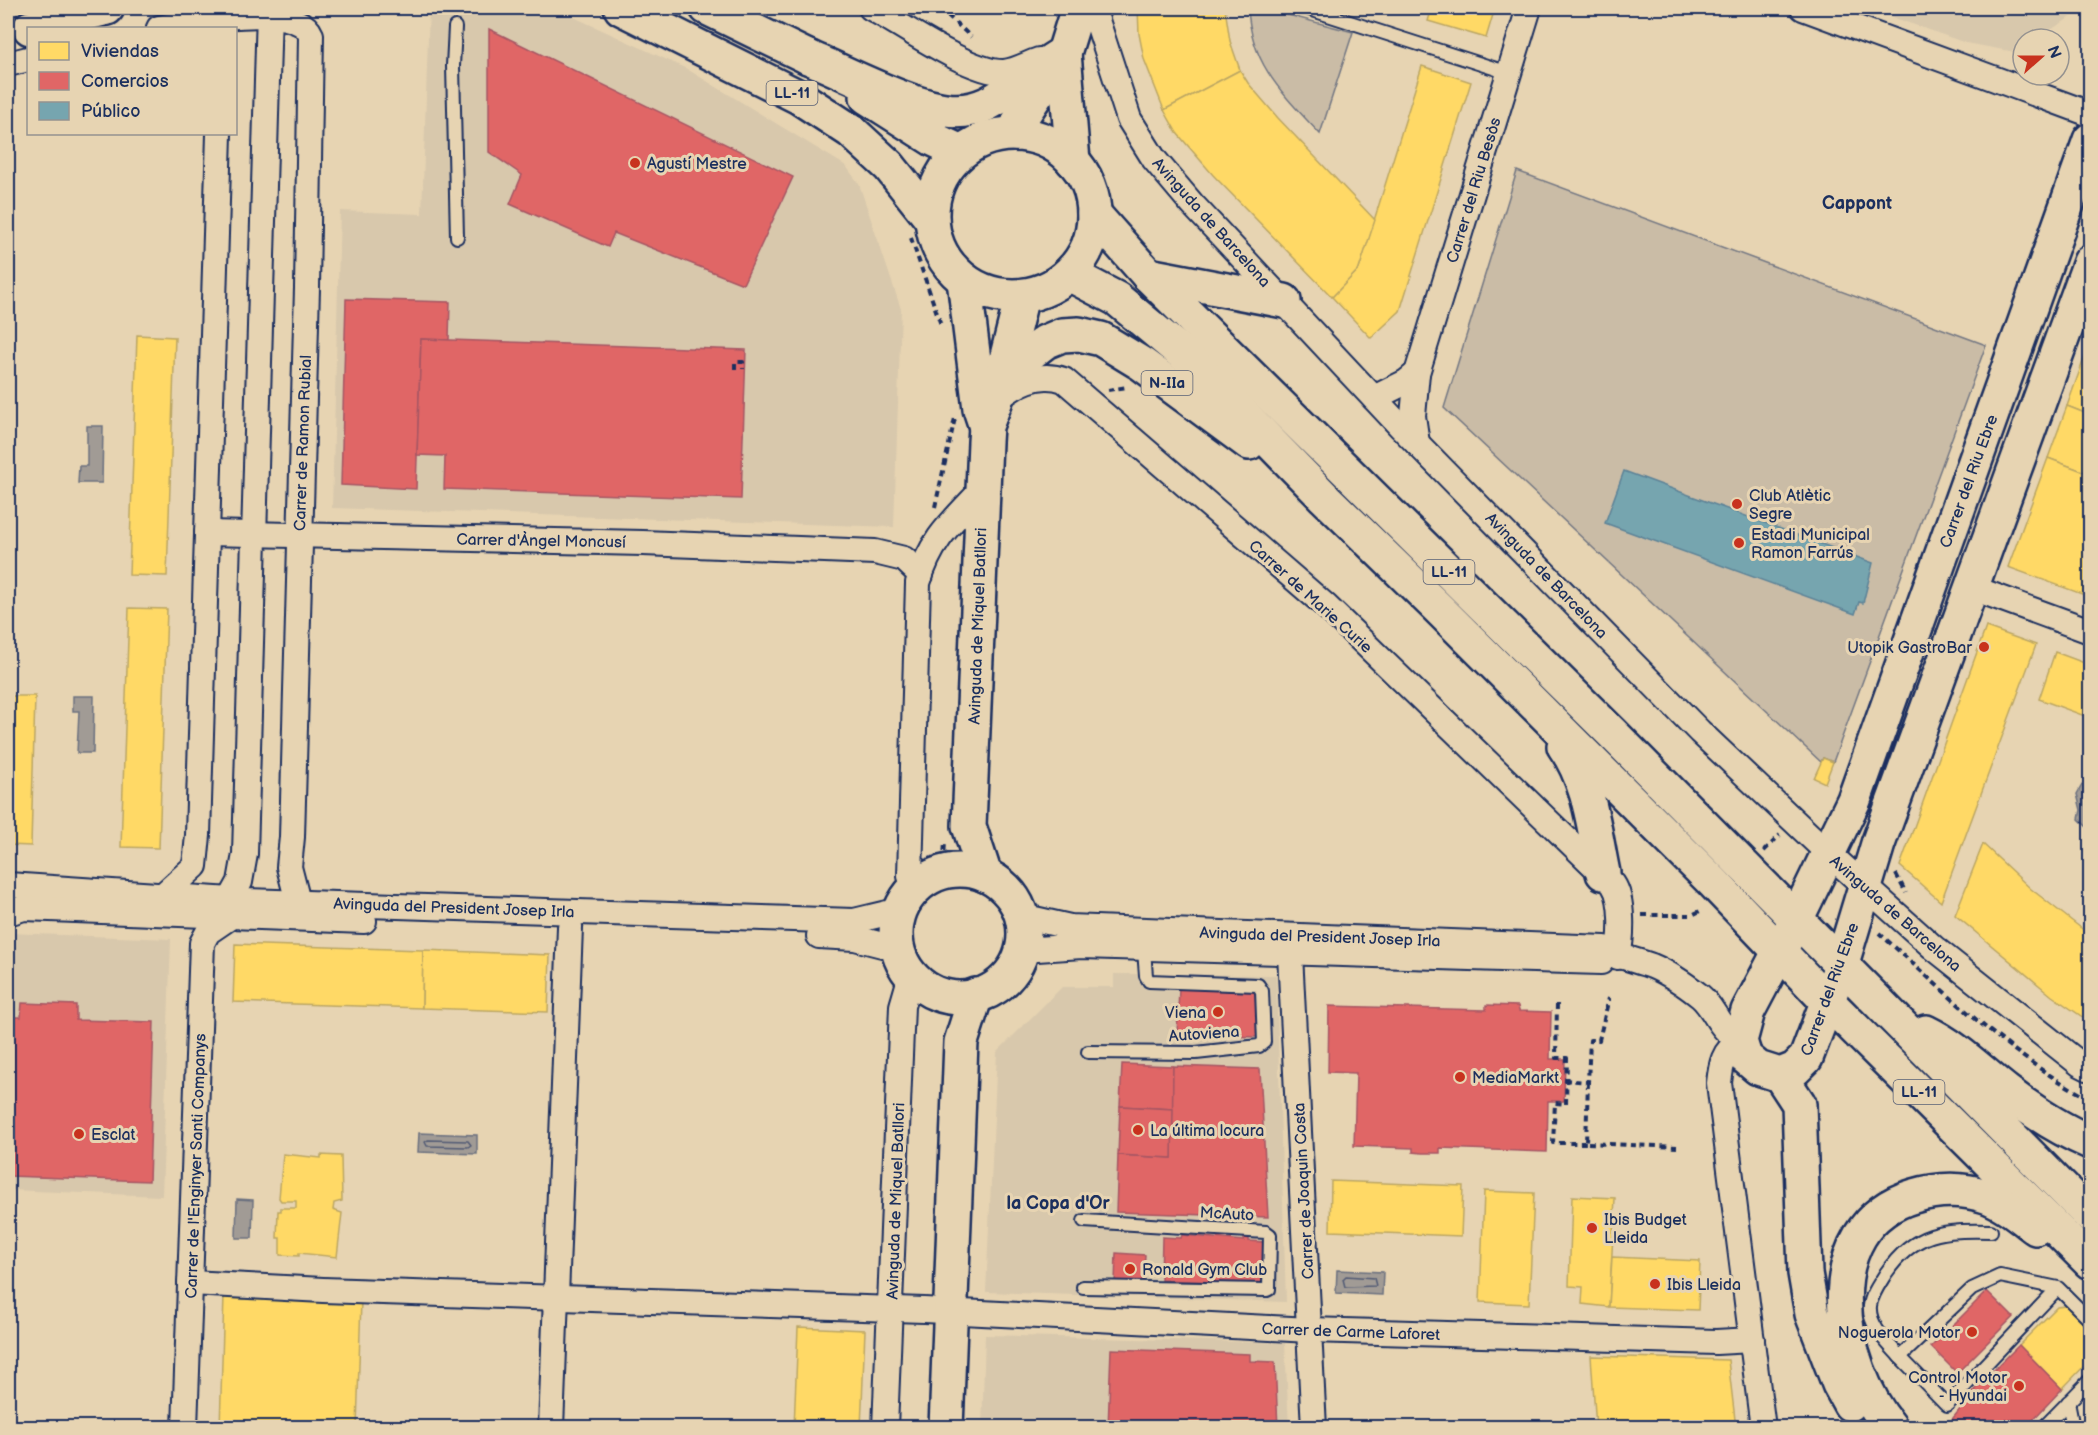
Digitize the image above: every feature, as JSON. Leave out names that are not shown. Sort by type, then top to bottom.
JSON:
[{"type":"main road","points":[[36,27],[107,8]]},
{"type":"main road","name":"LL-11","points":[[621,8],[799,97],[851,131],[889,166],[932,220]]},
{"type":"main road","points":[[707,8],[808,57],[920,103],[945,110],[964,111],[984,105],[1005,94],[1041,65],[1064,53]]},
{"type":"main road","name":"LL-11","points":[[742,8],[808,57],[902,120],[961,152]]},
{"type":"main road","points":[[1015,134],[1019,121],[1064,53],[1078,8]]},
{"type":"main road","points":[[8,33],[27,29]]},
{"type":"main road","points":[[1064,53],[1073,161]]},
{"type":"main road","name":"LL-11","points":[[1015,134],[1047,141],[1073,161],[1088,186],[1094,214],[1088,246],[1069,274],[1047,289],[1022,296],[1001,296],[982,290],[964,280],[941,254],[932,220],[933,201],[938,183],[948,166],[961,152],[986,138],[1015,134]]},
{"type":"main road","name":"Carrer del Riu Ebre","points":[[2091,140],[1854,800],[1780,952],[1752,1046],[1795,1069],[1806,1058],[1828,1002],[1867,886],[1878,844],[1970,587],[2091,262]]},
{"type":"main road","name":"LL-11","points":[[1094,214],[1148,275],[1612,733],[2091,1216]]},
{"type":"main road","name":"LL-11","points":[[1069,274],[1118,299],[1185,355],[1324,497],[1525,694],[1828,1002],[2091,1262]]},
{"type":"main road","points":[[1148,275],[1284,301]]},
{"type":"main road","name":"Avinguda de Miquel Batllori","points":[[964,280],[980,409],[994,401]]},
{"type":"main road","name":"Avinguda de Miquel Batllori","points":[[985,875],[969,826],[983,489],[994,401],[1022,296]]},
{"type":"main road","name":"N-IIa","points":[[994,401],[1044,342],[1062,335],[1079,334],[1101,339],[1142,364],[1324,497]]},
{"type":"main road","points":[[1525,694],[1574,759],[1583,781],[1603,873]]},
{"type":"main road","points":[[1843,821],[1847,839],[1855,848],[1865,849],[1878,844]]},
{"type":"main road","name":"Avinguda de Miquel Batllori","points":[[943,872],[969,826]]},
{"type":"main road","points":[[957,870],[985,875],[1008,891],[1021,916],[1024,933],[1022,950],[1014,968],[1001,983],[962,996],[924,987],[904,962],[897,923],[907,899],[928,878],[943,872],[957,870]]},
{"type":"main road","points":[[946,1428],[962,996]]},
{"type":"main road","points":[[1897,1020],[1941,1040],[2047,1119],[2091,1142]]},
{"type":"main road","points":[[1752,1046],[1799,1104],[1805,1273],[1812,1314],[1839,1384],[1866,1428]]},
{"type":"main road","points":[[1891,1428],[1867,1393],[1855,1366],[1843,1317],[1846,1277],[1859,1240],[1872,1222],[1890,1207],[1907,1198],[1927,1192],[1968,1191],[2006,1206],[2091,1269]]},
{"type":"street","points":[[871,8],[963,60],[988,71],[1006,72],[1064,53]]},
{"type":"street","name":"Avinguda de Barcelona","points":[[1093,8],[1116,85],[1140,139],[1192,204],[1374,398],[1700,732],[1827,853],[1867,886],[1934,948],[2080,1065],[2091,1069]]},
{"type":"street","name":"Carrer del Riu Besòs","points":[[1418,443],[1413,416],[1417,373],[1529,8]]},
{"type":"street","points":[[1803,8],[2091,114]]},
{"type":"street","points":[[230,909],[240,882],[245,854],[269,10]]},
{"type":"street","name":"Carrer de Ramon Rubial","points":[[168,27],[222,21],[269,10],[300,19],[308,26],[311,35],[292,837],[288,867],[298,902]]},
{"type":"street","points":[[8,64],[27,59]]},
{"type":"street","points":[[162,896],[195,866],[219,135]]},
{"type":"street","points":[[1374,398],[1406,382],[1417,373]]},
{"type":"street","name":"Carrer de Marie Curie","points":[[994,401],[1021,382],[1047,377],[1064,380],[1326,606],[1572,846],[1603,873],[1619,895],[1629,919],[1622,941],[1609,952]]},
{"type":"street","points":[[907,899],[910,876],[921,575],[936,539],[983,489]]},
{"type":"street","name":"Carrer d'Àngel Moncusí","points":[[207,533],[654,543],[875,552],[904,559],[921,575]]},
{"type":"street","name":"Carrer d'Àngel Moncusí","points":[[875,552],[890,548],[912,548],[936,539]]},
{"type":"street","points":[[1970,587],[2091,630]]},
{"type":"street","name":"Avinguda del President Josep Irla","points":[[8,885],[162,896],[230,909],[298,902],[854,921],[907,899]]},
{"type":"street","name":"Avinguda del President Josep Irla","points":[[8,912],[24,908],[230,909],[570,927],[843,937],[904,962]]},
{"type":"street","name":"Carrer de l'Enginyer Santi Companys","points":[[185,1428],[202,943],[208,932],[230,909]]},
{"type":"street","name":"Avinguda del President Josep Irla","points":[[1021,916],[1070,927],[1609,952],[1654,967],[1693,991],[1711,1008],[1728,1011],[1752,1046]]},
{"type":"street","points":[[551,1428],[570,927]]},
{"type":"street","name":"Avinguda del President Josep Irla","points":[[1022,950],[1082,946],[1144,950],[1604,962],[1609,952]]},
{"type":"street","name":"Carrer de Joaquin Costa","points":[[1290,954],[1314,1428]]},
{"type":"street","name":"Avinguda de Miquel Batllori","points":[[885,1428],[904,962]]},
{"type":"street","points":[[1752,1046],[1731,1073],[1719,1083],[1763,1428]]},
{"type":"street","name":"Carrer de Carme Laforet","points":[[190,1282],[556,1298],[951,1311],[1310,1330],[1716,1342],[1752,1340]]},
{"type":"lane","points":[[1306,8],[1509,74]]},
{"type":"lane","points":[[455,27],[453,66],[457,237]]},
{"type":"lane","name":"Autoviena","points":[[1088,1052],[1196,1053],[1259,1046],[1264,1042],[1262,991],[1258,985],[1149,981],[1146,976],[1144,950]]},
{"type":"lane","name":"McAuto","points":[[1083,1287],[1263,1291],[1269,1289],[1270,1256],[1270,1234],[1266,1232],[1084,1221]]},
{"type":"lane","points":[[1991,1231],[1944,1232],[1915,1242],[1899,1255],[1874,1293],[1870,1307],[1875,1327],[1900,1357],[1947,1405],[2057,1289]]},
{"type":"lane","points":[[1900,1357],[1972,1289],[1990,1279],[2012,1277],[2057,1289],[2091,1320]]},
{"type":"lane","points":[[2043,1428],[2091,1380]]},
{"type":"lane","points":[[2068,1402],[2073,1428]]},
{"type":"path","points":[[735,369],[735,362],[743,362],[746,369]]},
{"type":"path","points":[[1629,919],[1695,913]]},
{"type":"path","points":[[1586,1143],[1590,1040],[1599,1040],[1609,998]]},
{"type":"path","points":[[1557,1004],[1556,1058],[1567,1058],[1566,1104],[1555,1103],[1553,1143],[1677,1147]]},
{"type":"path","points":[[1565,1080],[1588,1082]]},
{"type":"shaded area","points":[[429,8],[554,8],[687,69],[846,166],[859,184],[901,309],[894,527],[332,508],[340,211],[422,214]]},
{"type":"shaded area","points":[[1248,8],[1261,8],[1353,32],[1320,134],[1282,92],[1262,62],[1250,28]]},
{"type":"shaded area","points":[[1866,8],[2079,8],[2076,14],[2055,27],[2011,27],[2011,51],[1966,43]]},
{"type":"shaded area","name":"Club Atlètic Segre","points":[[1517,171],[1986,345],[1833,762],[1823,758],[1821,762],[1444,408]]},
{"type":"shaded area","points":[[8,933],[171,939],[162,1196],[8,1190]]},
{"type":"shaded area","points":[[1114,974],[1276,975],[1286,1302],[986,1292],[997,1052],[1062,987],[1114,987]]},
{"type":"shaded area","points":[[985,1335],[1285,1343],[1289,1427],[982,1428]]},
{"type":"water","points":[[87,426],[103,426],[102,483],[78,483],[79,466],[87,466]]},
{"type":"water","points":[[73,696],[94,696],[93,753],[77,753],[79,711],[73,711]]},
{"type":"water","points":[[2090,781],[2090,830],[2079,819],[2081,810],[2077,794],[2082,785]]},
{"type":"water","points":[[419,1133],[477,1135],[477,1154],[418,1152]]},
{"type":"water","points":[[237,1199],[253,1200],[252,1238],[236,1238]]},
{"type":"water","points":[[1337,1270],[1383,1272],[1382,1295],[1336,1293]]},
{"type":"building: Viviendas","points":[[1138,8],[1225,8],[1230,41],[1240,70],[1164,110],[1144,59],[1139,34]]},
{"type":"building: Viviendas","points":[[1432,8],[1495,8],[1486,38],[1428,21]]},
{"type":"building: Viviendas","points":[[1422,66],[1471,82],[1400,311],[1371,338],[1332,297],[1359,269]]},
{"type":"building: Viviendas","points":[[1240,70],[1278,118],[1375,220],[1359,269],[1332,297],[1213,175],[1177,133],[1164,110]]},
{"type":"building: Viviendas","points":[[137,335],[175,337],[167,576],[129,575]]},
{"type":"building: Viviendas","points":[[2090,342],[2090,415],[2067,406]]},
{"type":"building: Viviendas","points":[[2067,406],[2090,415],[2090,474],[2048,458]]},
{"type":"building: Viviendas","points":[[2048,458],[2090,474],[2090,597],[2008,567]]},
{"type":"building: Viviendas","points":[[129,608],[167,609],[159,848],[121,847]]},
{"type":"building: Viviendas","points":[[1986,627],[2036,645],[1941,902],[1900,866]]},
{"type":"building: Viviendas","points":[[2055,652],[2090,665],[2090,718],[2039,699]]},
{"type":"building: Viviendas","points":[[8,696],[35,696],[31,846],[8,845]]},
{"type":"building: Viviendas","points":[[1823,758],[1833,762],[1825,783],[1814,778]]},
{"type":"building: Viviendas","points":[[1983,844],[2031,889],[2090,935],[2090,1022],[2052,996],[1955,915]]},
{"type":"building: Viviendas","points":[[235,944],[423,950],[422,1008],[233,1002]]},
{"type":"building: Viviendas","points":[[423,950],[550,955],[548,1012],[422,1008]]},
{"type":"building: Viviendas","points":[[283,1154],[321,1158],[321,1155],[341,1156],[342,1201],[334,1203],[333,1210],[342,1213],[337,1257],[299,1253],[299,1256],[280,1255],[280,1238],[277,1238],[278,1211],[281,1211],[281,1208],[296,1208],[296,1201],[281,1201],[279,1198]]},
{"type":"building: Viviendas","points":[[1331,1181],[1463,1186],[1461,1236],[1330,1231]]},
{"type":"building: Viviendas","points":[[1484,1191],[1534,1193],[1529,1304],[1480,1302]]},
{"type":"building: Viviendas","name":"Ibis Budget Lleida","points":[[1572,1196],[1615,1198],[1609,1307],[1582,1304],[1583,1287],[1569,1286]]},
{"type":"building: Viviendas","name":"Ibis Lleida","points":[[1612,1257],[1700,1261],[1698,1310],[1609,1307]]},
{"type":"building: Viviendas","points":[[224,1295],[361,1300],[357,1428],[220,1428]]},
{"type":"building: Viviendas","points":[[2066,1306],[2090,1330],[2090,1360],[2062,1389],[2019,1345],[2057,1307]]},
{"type":"building: Viviendas","points":[[798,1327],[865,1330],[861,1428],[794,1428]]},
{"type":"building: Viviendas","points":[[1591,1356],[1728,1360],[1736,1428],[1596,1428]]},
{"type":"building: Comercios","name":"Agustí Mestre","points":[[489,29],[793,177],[743,284],[614,233],[608,247],[510,204],[522,175],[489,152]]},
{"type":"building: Comercios","points":[[346,299],[450,302],[449,340],[421,339],[416,489],[341,485]]},
{"type":"building: Comercios","points":[[421,339],[746,350],[741,499],[444,489],[445,456],[417,455]]},
{"type":"building: Comercios","name":"Viena","points":[[1179,988],[1256,990],[1259,1037],[1177,1035]]},
{"type":"building: Comercios","name":"Esclat","points":[[22,1003],[76,1005],[76,1020],[154,1022],[149,1181],[8,1176],[8,1017],[21,1017]]},
{"type":"building: Comercios","name":"MediaMarkt","points":[[1486,1005],[1518,1006],[1519,1011],[1551,1012],[1550,1059],[1565,1059],[1564,1101],[1548,1101],[1547,1152],[1440,1148],[1440,1153],[1422,1153],[1413,1152],[1413,1148],[1354,1146],[1356,1073],[1328,1072],[1329,1006],[1486,1010]]},
{"type":"building: Comercios","points":[[1122,1064],[1173,1066],[1173,1109],[1120,1106]]},
{"type":"building: Comercios","points":[[1173,1066],[1260,1069],[1268,1217],[1116,1212],[1118,1155],[1172,1158]]},
{"type":"building: Comercios","points":[[1120,1106],[1173,1109],[1172,1158],[1118,1155]]},
{"type":"building: Comercios","points":[[1182,1235],[1244,1241],[1244,1237],[1249,1238],[1249,1241],[1264,1242],[1262,1284],[1161,1280],[1162,1237],[1181,1238]]},
{"type":"building: Comercios","name":"Ronald Gym Club","points":[[1116,1253],[1145,1255],[1143,1284],[1115,1283]]},
{"type":"building: Comercios","name":"Noguerola Motor","points":[[1987,1291],[2013,1317],[1957,1373],[1931,1347]]},
{"type":"building: Comercios","name":"Control Motor - Hyundai","points":[[2019,1345],[2062,1389],[2025,1428],[1945,1428],[1981,1383]]},
{"type":"building: Comercios","points":[[1111,1349],[1250,1354],[1250,1361],[1275,1362],[1278,1428],[1108,1428]]},
{"type":"building: Público","name":"Estadi Municipal Ramon Farrús","points":[[1624,471],[1873,563],[1863,603],[1859,602],[1855,614],[1605,523]]},
{"type":"place","name":"Agustí Mestre","points":[[635,163]]},
{"type":"place","name":"Club Atlètic Segre","points":[[1737,504]]},
{"type":"place","name":"Estadi Municipal Ramon Farrús","points":[[1739,543]]},
{"type":"place","name":"Utopik GastroBar","points":[[1984,647]]},
{"type":"place","name":"Viena","points":[[1218,1012]]},
{"type":"place","name":"MediaMarkt","points":[[1460,1077]]},
{"type":"place","name":"La última locura","points":[[1138,1130]]},
{"type":"place","name":"Esclat","points":[[79,1134]]},
{"type":"place","name":"Ibis Budget Lleida","points":[[1592,1228]]},
{"type":"place","name":"Ronald Gym Club","points":[[1130,1269]]},
{"type":"place","name":"Ibis Lleida","points":[[1655,1284]]},
{"type":"place","name":"Noguerola Motor","points":[[1972,1332]]},
{"type":"place","name":"Control Motor - Hyundai","points":[[2019,1386]]},
{"type":"district","name":"Cappont","points":[[1857,203]]},
{"type":"district","name":"la Copa d'Or","points":[[1058,1203]]}]
